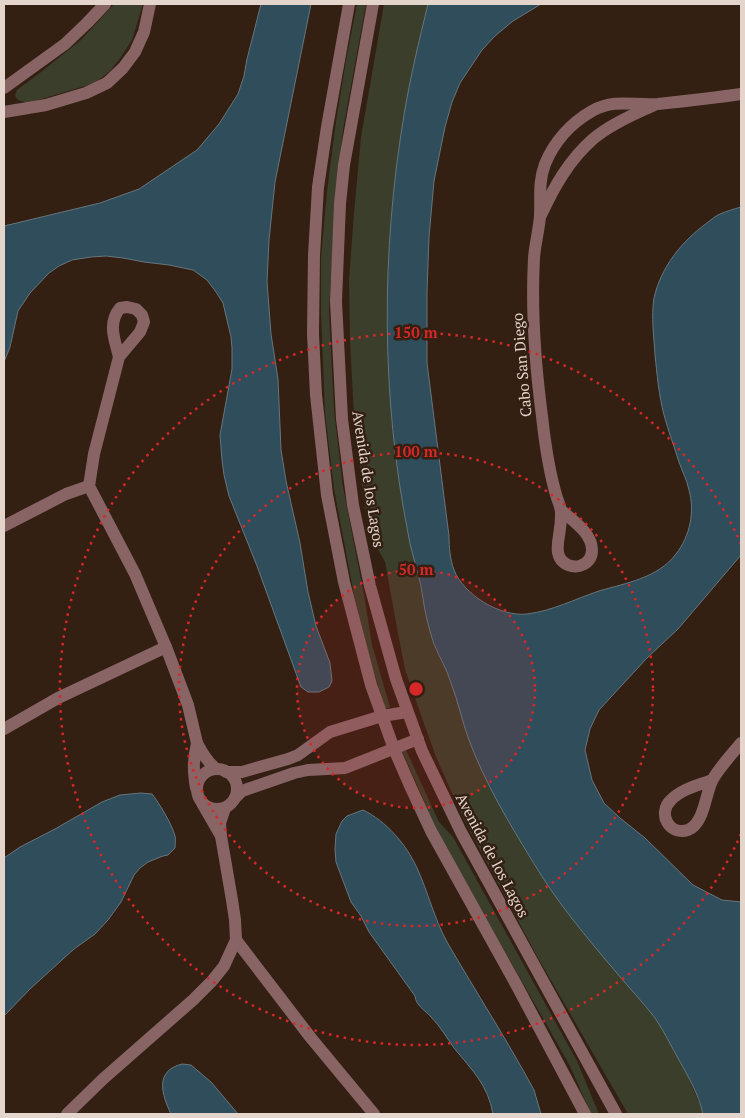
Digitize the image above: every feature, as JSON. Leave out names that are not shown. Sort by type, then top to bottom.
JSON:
[{"type":"street","points":[[4,88],[65,44],[105,4]]},
{"type":"street","points":[[4,112],[46,105],[86,93],[107,83],[124,68],[135,52],[144,32],[150,4]]},
{"type":"street","points":[[349,4],[318,187],[314,255],[313,334],[316,395],[327,495],[344,582],[371,685],[394,749],[431,831],[517,986],[584,1113]]},
{"type":"street","name":"Avenida de los Lagos","points":[[373,4],[344,164],[337,292],[342,419],[353,505],[370,586],[396,679],[422,751],[461,832],[616,1114]]},
{"type":"street","name":"Cabo San Diego","points":[[561,510],[553,483],[544,436],[535,369],[534,256],[540,217],[539,187],[545,164],[556,144],[569,128],[592,111],[607,105],[623,102],[656,104],[741,94]]},
{"type":"street","name":"Cabo San Diego","points":[[540,217],[556,185],[573,160],[594,139],[622,120],[656,104]]},
{"type":"street","points":[[119,357],[94,454],[89,486],[135,574],[188,705],[198,743],[204,756],[209,763],[231,775],[235,780],[237,786],[236,798]]},
{"type":"street","points":[[4,526],[66,494],[89,486]]},
{"type":"street","points":[[4,729],[58,698],[166,647]]},
{"type":"street","points":[[407,712],[382,716],[330,732],[298,755],[288,759],[242,772],[210,771],[204,774],[197,784],[199,797],[213,809],[225,808],[242,791],[294,773],[308,770],[345,768],[418,739]]},
{"type":"street","points":[[712,780],[741,742]]},
{"type":"street","points":[[198,743],[193,760],[193,770],[199,797],[220,836]]},
{"type":"street","points":[[66,1114],[192,1000],[212,981],[224,966],[236,940],[232,900],[220,836],[220,823],[225,808]]},
{"type":"street","points":[[236,940],[311,1038],[374,1114]]},
{"type":"green space","points":[[114,4],[143,4],[132,40],[110,71],[95,83],[28,103],[18,100],[15,96],[17,90],[81,40]]},
{"type":"green space","points":[[357,4],[366,4],[343,130],[336,193],[329,311],[334,410],[343,487],[372,645],[390,707],[385,709],[355,600],[334,489],[325,413],[321,313],[321,257],[327,192],[335,128]]},
{"type":"green space","points":[[384,4],[428,4],[404,115],[396,170],[391,216],[387,312],[388,366],[400,484],[426,616],[435,648],[456,696],[470,742],[485,777],[506,816],[535,866],[569,915],[657,1020],[685,1070],[703,1114],[628,1114],[538,958],[464,820],[436,757],[405,669],[385,562],[370,535],[363,495],[354,416],[350,342],[349,280],[361,137]]},
{"type":"green space","points":[[406,750],[439,822],[453,837],[577,1061],[599,1114],[591,1114],[570,1066],[440,837],[402,751]]},
{"type":"water","points":[[261,4],[311,4],[275,182],[267,282],[271,334],[278,379],[281,450],[286,481],[316,626],[330,663],[332,681],[329,687],[319,692],[308,692],[301,687],[257,566],[229,496],[224,475],[220,435],[232,369],[231,337],[223,303],[207,280],[193,270],[123,258],[106,256],[72,260],[49,273],[30,293],[18,311],[10,347],[4,362],[4,226],[100,203],[139,189],[197,150],[219,124],[238,94]]},
{"type":"water","points":[[428,4],[541,4],[513,21],[495,36],[482,50],[460,83],[445,127],[434,181],[429,237],[427,363],[452,562],[459,579],[474,596],[506,612],[527,614],[545,610],[651,574],[669,562],[681,547],[690,524],[691,498],[667,426],[661,400],[653,334],[654,298],[667,265],[681,246],[716,216],[741,207],[741,555],[678,629],[647,658],[599,710],[590,729],[585,750],[592,780],[604,803],[645,838],[693,885],[722,900],[741,902],[741,1114],[703,1114],[689,1079],[655,1018],[583,933],[542,877],[506,818],[482,772],[430,630],[409,538],[399,481],[389,377],[387,324],[391,219],[396,167],[409,87]]},
{"type":"water","points":[[152,794],[162,808],[173,831],[175,848],[168,855],[148,862],[140,868],[134,875],[121,902],[108,920],[95,934],[74,949],[30,989],[4,1016],[4,858],[20,847],[102,802],[120,795]]},
{"type":"water","points":[[363,810],[380,820],[407,850],[421,877],[438,924],[447,942],[534,1090],[541,1114],[493,1114],[491,1104],[478,1078],[429,1014],[419,1005],[415,996],[369,932],[351,902],[336,862],[336,834],[342,821],[347,816]]},
{"type":"water","points":[[182,1064],[191,1065],[211,1082],[238,1114],[171,1114],[163,1092],[164,1078],[173,1067]]}]
